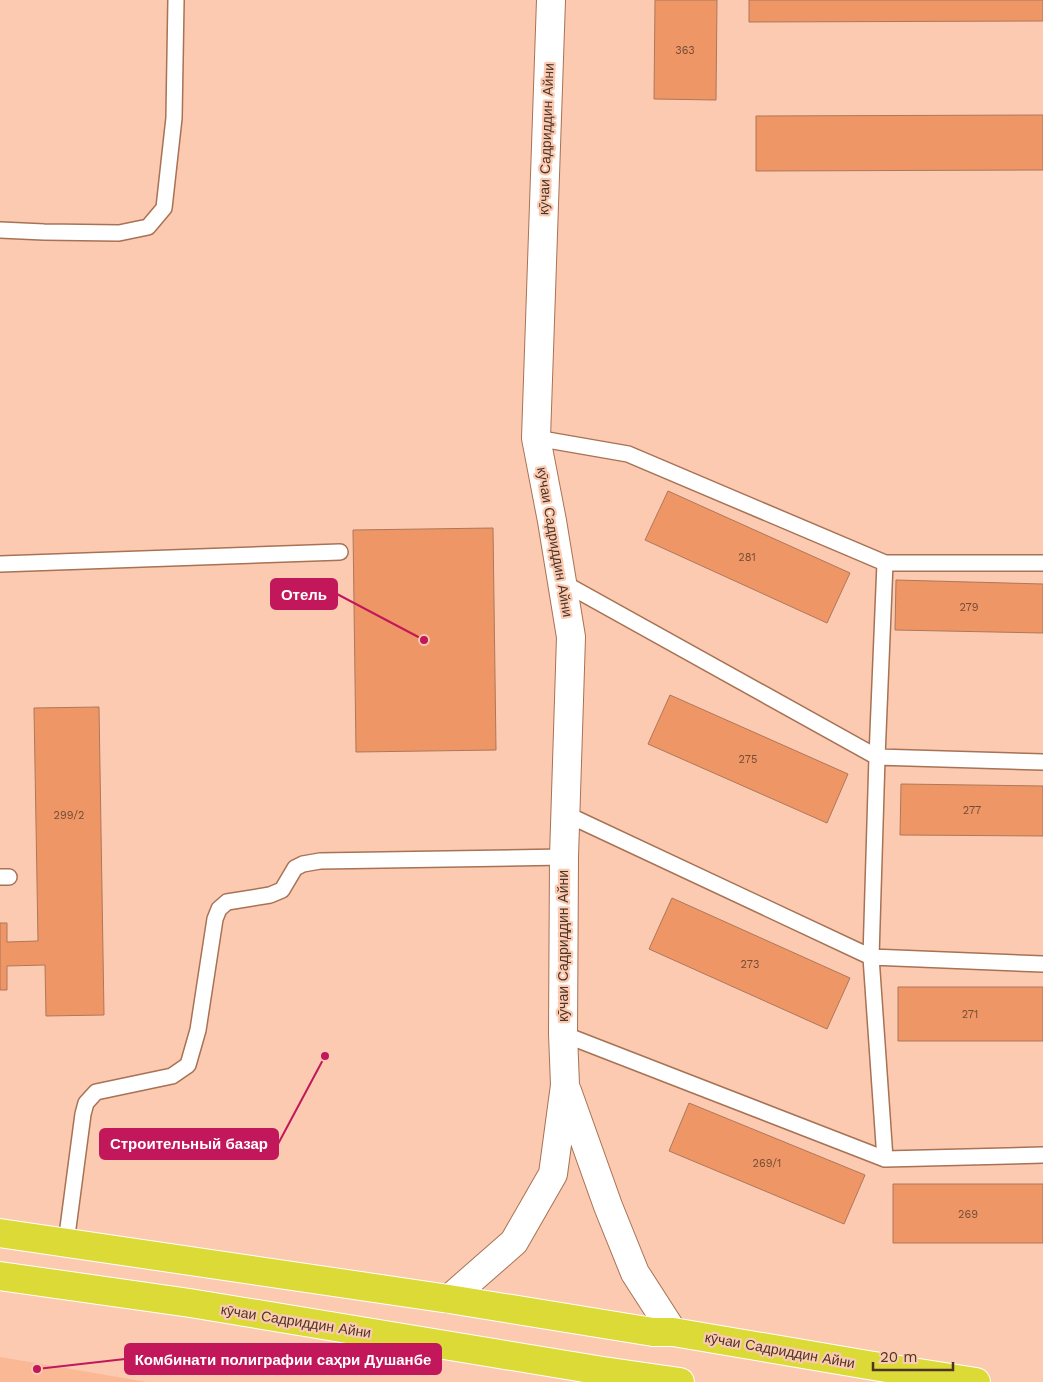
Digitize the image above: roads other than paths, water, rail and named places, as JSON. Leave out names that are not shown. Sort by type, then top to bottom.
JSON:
[{"type":"highway","name":"кӯчаи Садриддин Айни","points":[[0,1233],[653,1332],[673,1332],[867,1374],[976,1382]]},
{"type":"highway","name":"кӯчаи Садриддин Айни","points":[[0,1276],[190,1304],[602,1376],[680,1382]]},
{"type":"street","name":"кӯчаи Садриддин Айни","points":[[449,1300],[514,1242],[553,1174],[565,1085],[563,1034],[564,858],[571,637],[536,438],[551,0]]},
{"type":"street","name":"кӯчаи Садриддин Айни","points":[[565,1085],[608,1206],[635,1273],[673,1332]]},
{"type":"lane","points":[[0,230],[119,233],[148,227],[164,208],[174,118],[176,0]]},
{"type":"lane","points":[[536,438],[628,454],[885,563],[1043,563]]},
{"type":"lane","points":[[0,564],[340,552]]},
{"type":"lane","points":[[885,563],[871,957],[885,1159]]},
{"type":"lane","points":[[562,582],[877,757],[1043,762]]},
{"type":"lane","points":[[566,814],[871,957],[1043,964]]},
{"type":"lane","points":[[66,1243],[82,1114],[86,1102],[96,1092],[172,1076],[188,1065],[198,1030],[215,919],[219,909],[227,902],[270,895],[282,890],[295,868],[320,860],[564,858]]},
{"type":"lane","points":[[563,1034],[885,1159],[1043,1156]]},
{"type":"place","name":"Отель","points":[[424,640]]},
{"type":"place","name":"Строительный базар","points":[[325,1056]]},
{"type":"place","name":"Комбинати полиграфии саҳри Душанбе","points":[[37,1369]]}]
